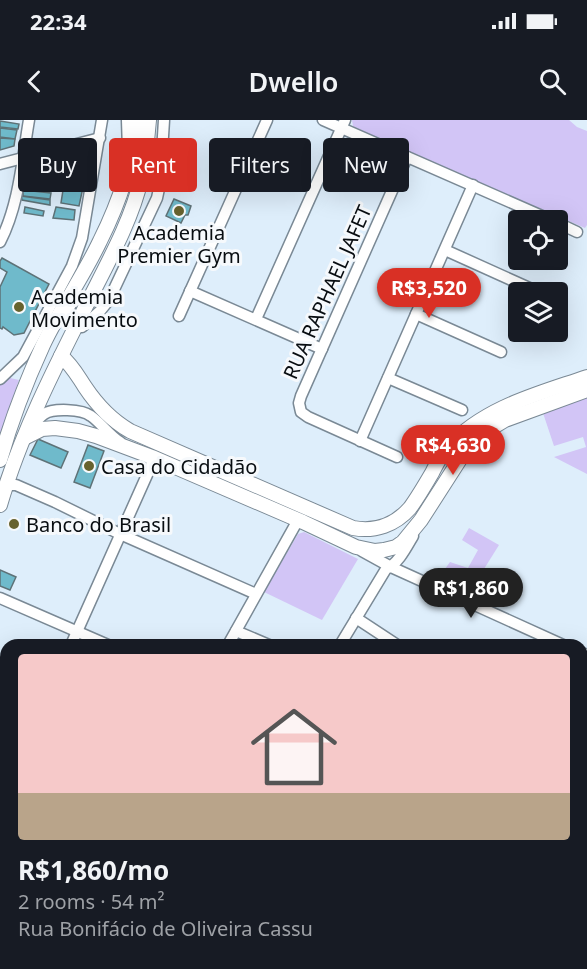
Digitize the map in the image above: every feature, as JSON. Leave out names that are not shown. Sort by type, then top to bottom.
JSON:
[{"type":"main road","points":[[135,138],[137,120]]},
{"type":"main road","points":[[0,505],[24,438],[128,217],[141,180],[149,120]]},
{"type":"main road","points":[[0,460],[4,440],[44,344],[108,224],[120,192]]},
{"type":"main road","points":[[34,367],[47,356],[61,356],[75,370],[106,414],[118,424],[144,438],[353,528],[363,529],[383,526],[399,519],[411,508],[448,447],[481,418],[498,409],[587,377]]},
{"type":"main road","points":[[24,438],[42,429],[68,429],[96,436],[152,457],[356,547],[375,551],[396,547],[403,542],[422,520],[464,453],[490,429],[513,417],[587,390]]},
{"type":"main road","points":[[144,438],[152,457]]},
{"type":"main road","points":[[432,504],[431,498],[438,480],[433,469]]},
{"type":"main road","points":[[298,520],[313,517],[336,524],[345,524]]},
{"type":"street","points":[[26,138],[29,120]]},
{"type":"street","points":[[0,379],[23,357],[72,266],[82,238],[102,120]]},
{"type":"street","points":[[127,120],[127,138]]},
{"type":"street","points":[[82,274],[81,286],[67,313],[69,320],[76,326],[82,327],[109,300],[156,198],[160,184],[164,120]]},
{"type":"street","points":[[179,316],[267,120]]},
{"type":"street","points":[[323,120],[343,124],[370,138]]},
{"type":"street","points":[[256,319],[343,124]]},
{"type":"street","points":[[27,132],[28,138]]},
{"type":"street","points":[[409,158],[528,210]]},
{"type":"street","points":[[0,164],[18,159]]},
{"type":"street","points":[[0,164],[15,172],[18,180],[14,206],[7,229],[0,242]]},
{"type":"street","points":[[360,441],[473,186]]},
{"type":"street","name":"RUA RAPHAEL JAFET","points":[[391,192],[299,403],[302,412],[314,421],[397,457]]},
{"type":"street","points":[[568,228],[577,232]]},
{"type":"street","points":[[445,250],[516,282]]},
{"type":"street","points":[[190,291],[322,349]]},
{"type":"street","points":[[416,314],[501,352]]},
{"type":"street","points":[[388,378],[462,410]]},
{"type":"street","points":[[75,411],[84,404],[86,388]]},
{"type":"street","points":[[24,438],[42,415],[51,412],[81,411],[93,417],[107,433],[130,448]]},
{"type":"street","points":[[74,639],[151,466],[152,457]]},
{"type":"street","points":[[4,489],[9,485],[16,485],[256,594]]},
{"type":"street","points":[[231,639],[298,520]]},
{"type":"street","points":[[344,639],[386,569],[391,567],[404,551],[422,520]]},
{"type":"street","points":[[356,547],[391,567],[550,639]]},
{"type":"street","points":[[0,598],[95,639]]},
{"type":"street","points":[[356,618],[388,639]]},
{"type":"street","points":[[236,631],[255,639]]},
{"type":"shaded area","points":[[352,120],[569,120],[577,127],[587,131],[587,225],[585,228],[568,221],[568,210],[543,210],[409,152],[409,138],[376,138],[353,126]]},
{"type":"shaded area","points":[[6,377],[19,380],[0,433],[0,383]]},
{"type":"shaded area","points":[[587,396],[587,474],[554,457],[586,447],[583,437],[554,446],[543,413]]},
{"type":"shaded area","points":[[469,528],[499,545],[469,593],[437,580],[450,562],[468,568],[478,550],[462,540]]},
{"type":"shaded area","points":[[304,532],[358,559],[322,620],[264,592],[298,534]]},
{"type":"building","points":[[0,121],[19,124],[18,129],[0,127]]},
{"type":"building","points":[[0,128],[17,130],[15,139],[0,137]]},
{"type":"building","points":[[0,138],[15,139],[14,146],[0,150]]},
{"type":"building","points":[[23,192],[51,193],[50,199],[23,196]]},
{"type":"building","points":[[63,192],[82,192],[79,206],[61,203]]},
{"type":"building","points":[[21,196],[50,200],[50,205],[22,200]]},
{"type":"building","name":"Academia Premier Gym","points":[[174,199],[191,206],[188,215],[185,215],[181,223],[166,216]]},
{"type":"building","points":[[25,207],[44,211],[43,216],[24,213]]},
{"type":"building","points":[[56,207],[75,210],[74,220],[53,218]]},
{"type":"building","name":"Academia Movimento","points":[[2,258],[49,284],[24,333],[14,335],[3,327],[0,328],[0,287],[7,272],[0,268]]},
{"type":"building","points":[[38,439],[68,452],[61,468],[30,455]]},
{"type":"building","name":"Casa do Cidadão","points":[[88,445],[104,451],[90,488],[74,482]]},
{"type":"building","points":[[0,570],[16,577],[10,590],[0,586]]},
{"type":"place","name":"Academia Premier Gym","points":[[179,211]]},
{"type":"place","name":"Academia Movimento","points":[[19,307]]},
{"type":"place","name":"Casa do Cidadão","points":[[89,466]]},
{"type":"place","name":"Banco do Brasil","points":[[14,524]]}]
